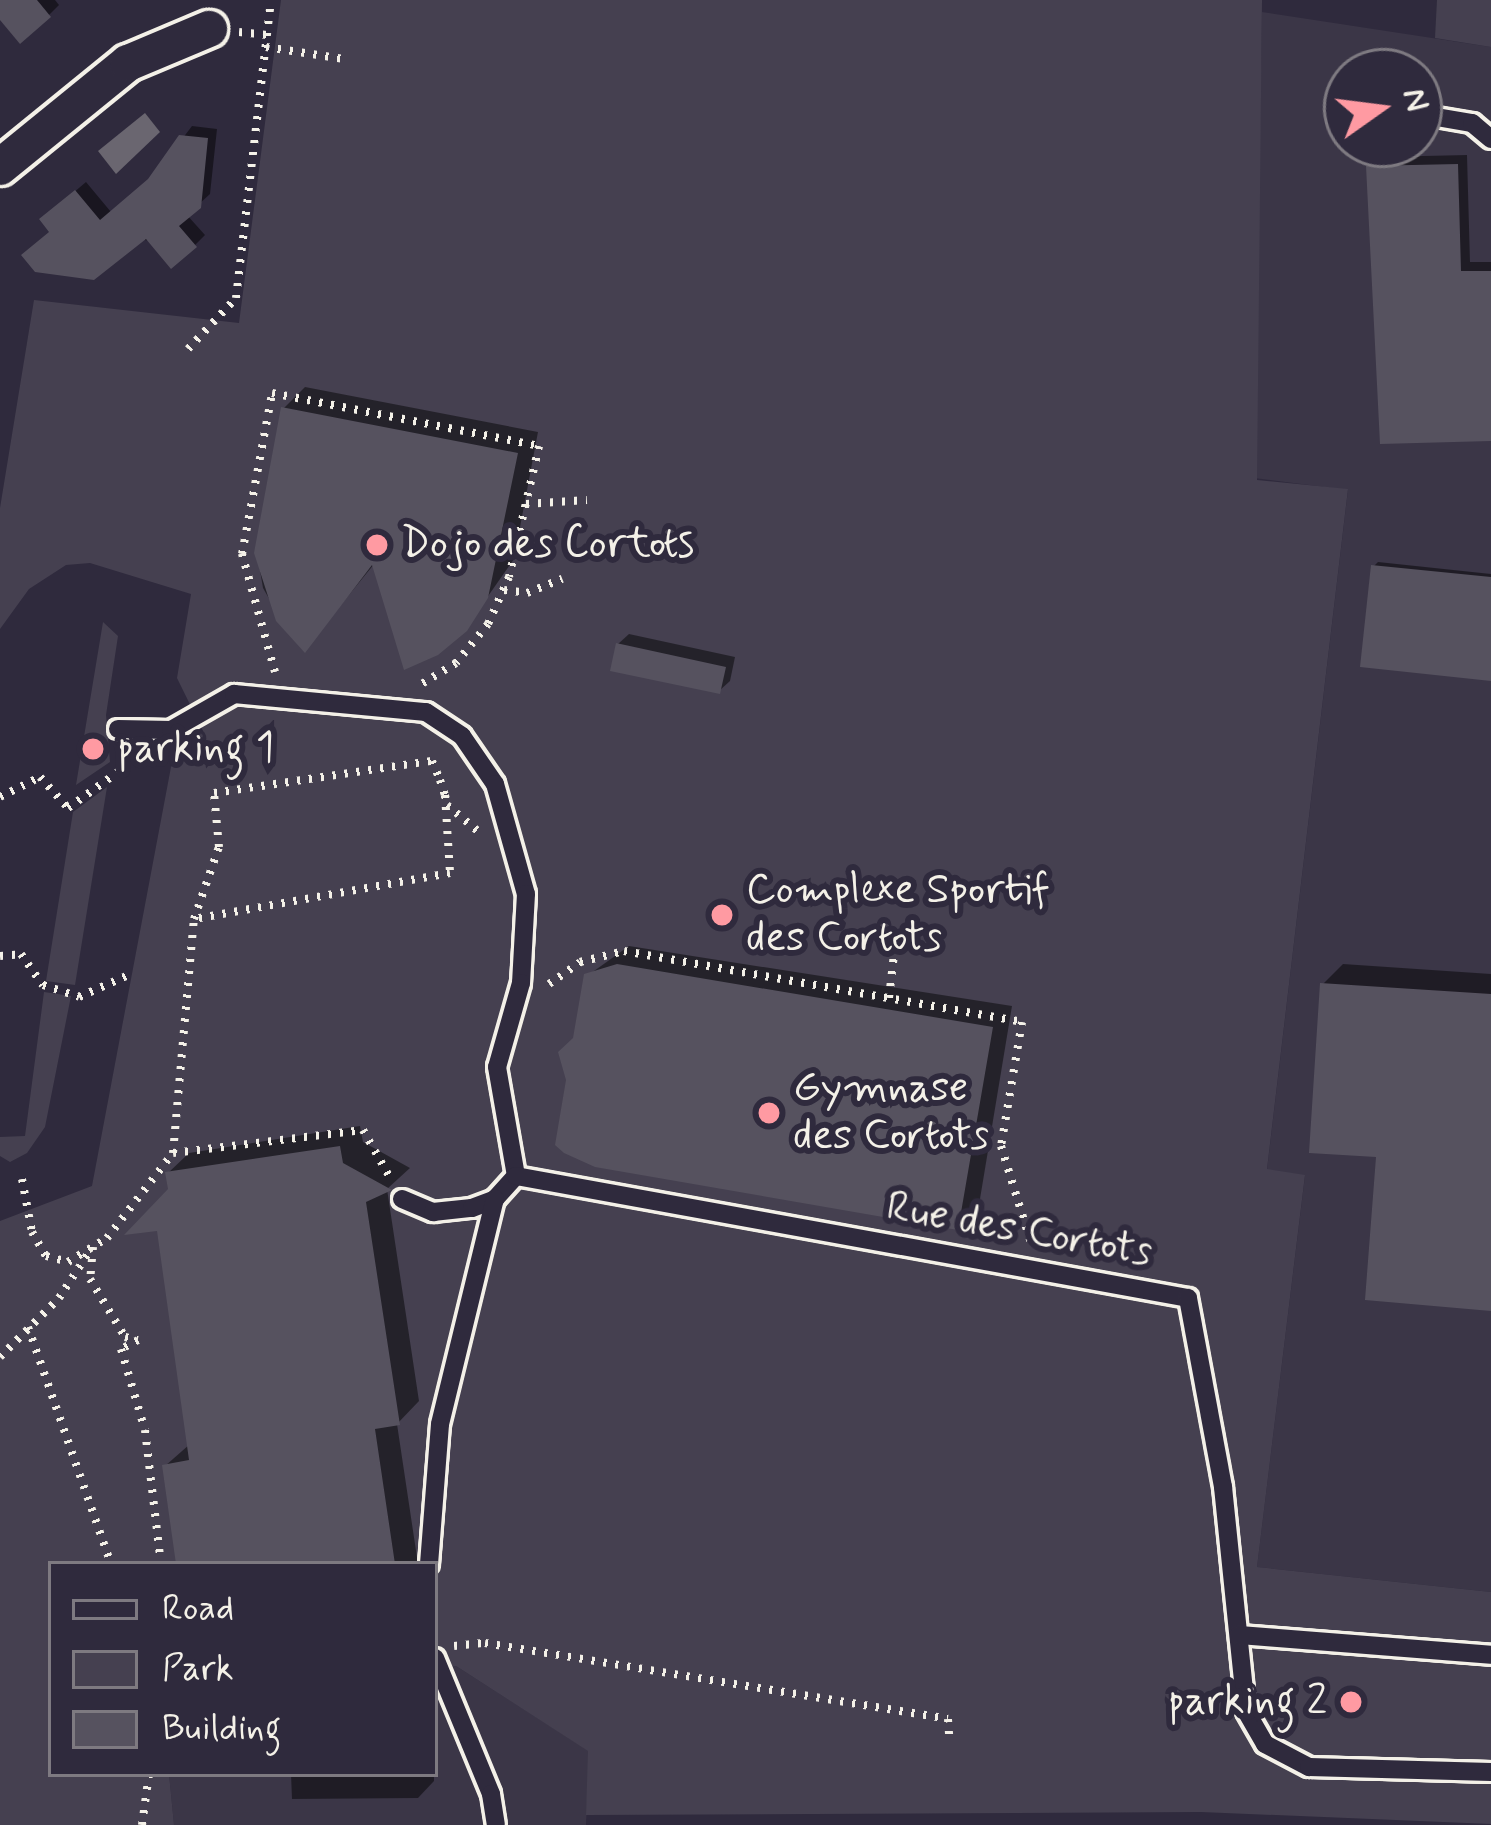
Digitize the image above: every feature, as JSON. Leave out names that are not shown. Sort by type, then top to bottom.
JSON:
[{"type":"street","points":[[5,153],[128,63],[209,29]]},
{"type":"lane","points":[[1443,118],[1472,123],[1491,139]]},
{"type":"lane","points":[[118,729],[171,730],[234,694],[426,712],[462,736],[495,784],[526,894],[521,983],[497,1067],[516,1176],[495,1199],[440,1424],[429,1561]]},
{"type":"lane","name":"Rue des Cortots","points":[[516,1176],[1188,1298],[1223,1487],[1246,1711],[1265,1744],[1309,1768],[1491,1772]]},
{"type":"lane","points":[[402,1198],[433,1212],[495,1199]]},
{"type":"lane","points":[[1239,1636],[1491,1655]]},
{"type":"lane","points":[[438,1665],[491,1794],[496,1825]]},
{"type":"path","points":[[188,349],[236,298],[272,0]]},
{"type":"path","points":[[266,47],[344,59]]},
{"type":"path","points":[[282,698],[242,554],[272,393],[539,446],[504,590],[488,624],[456,663],[383,708]]},
{"type":"path","points":[[526,504],[587,500]]},
{"type":"path","points":[[504,590],[526,593],[562,579]]},
{"type":"path","points":[[0,1358],[59,1298],[93,1246],[173,1153],[194,919],[219,847],[214,793],[432,761],[459,820],[492,841],[514,839]]},
{"type":"path","points":[[0,797],[40,777],[68,808],[118,772]]},
{"type":"path","points":[[194,919],[450,873],[445,795]]},
{"type":"path","points":[[507,1028],[556,977],[624,951],[1022,1022],[1001,1146],[1008,1187],[1043,1272]]},
{"type":"path","points":[[0,956],[21,954],[43,985],[79,997],[131,974]]},
{"type":"path","points":[[890,998],[894,954]]},
{"type":"path","points":[[173,1153],[363,1130],[402,1198]]},
{"type":"path","points":[[22,1179],[32,1232],[46,1256],[68,1262],[93,1246]]},
{"type":"path","points":[[93,1246],[90,1279],[124,1337],[138,1340],[121,1349],[145,1430],[161,1561]]},
{"type":"path","points":[[28,1327],[110,1561]]},
{"type":"path","points":[[438,1647],[484,1643],[740,1682],[948,1719],[949,1736]]},
{"type":"path","points":[[142,1825],[149,1777]]},
{"type":"shaded area","points":[[1262,12],[1491,47],[1491,1592],[1257,1567],[1305,1176],[1267,1170],[1348,490],[1254,478]]},
{"type":"shaded area","points":[[145,113],[160,132],[116,174],[98,151]]},
{"type":"shaded area","points":[[456,1666],[589,1751],[586,1825],[174,1825],[169,1777],[438,1777],[438,1669]]},
{"type":"green space","name":"Complexe Sportif des Cortots","points":[[281,0],[1262,0],[1257,480],[1348,489],[1267,1169],[1305,1175],[1257,1567],[1491,1592],[1491,1824],[1201,1812],[586,1815],[588,1751],[456,1666],[438,1669],[438,1561],[48,1561],[48,1777],[169,1777],[174,1825],[0,1825],[0,1221],[92,1186],[171,767],[203,731],[177,678],[191,594],[90,563],[66,565],[29,589],[0,629],[0,508],[34,300],[239,323]]},
{"type":"green space","points":[[1437,0],[1491,0],[1491,47],[1435,38]]},
{"type":"green space","points":[[103,622],[118,636],[106,715],[110,762],[76,785]]},
{"type":"green space","points":[[107,787],[75,985],[46,981],[73,812]]},
{"type":"green space","points":[[44,992],[71,996],[45,1127],[27,1153],[10,1162],[0,1156],[0,1137],[25,1136]]},
{"type":"building","points":[[0,0],[37,0],[51,17],[20,44],[0,20]]},
{"type":"building","points":[[179,135],[208,138],[201,208],[179,226],[197,247],[171,269],[146,239],[94,280],[35,272],[21,255],[49,232],[39,219],[75,190],[100,220],[148,179]]},
{"type":"building","points":[[1458,164],[1461,271],[1491,271],[1491,441],[1380,444],[1366,168],[1443,168]]},
{"type":"building","name":"Dojo des Cortots","points":[[281,407],[518,453],[488,598],[467,631],[438,655],[404,670],[372,565],[305,653],[276,621],[254,553]]},
{"type":"building","points":[[1371,565],[1491,577],[1491,681],[1360,667]]},
{"type":"building","points":[[616,643],[726,667],[720,694],[610,671]]},
{"type":"building","name":"Gymnase des Cortots","points":[[617,964],[993,1027],[958,1230],[595,1167],[564,1153],[555,1145],[566,1080],[558,1052],[573,1038],[584,974]]},
{"type":"building","points":[[1320,983],[1491,994],[1491,1311],[1365,1300],[1376,1157],[1309,1153]]},
{"type":"building","points":[[340,1146],[343,1163],[392,1190],[366,1202],[400,1425],[375,1429],[395,1561],[176,1561],[162,1465],[189,1460],[157,1231],[124,1235],[168,1189],[165,1172]]},
{"type":"place","name":"Dojo des Cortots","points":[[377,545]]},
{"type":"place","name":"parking 1","points":[[93,749]]},
{"type":"place","name":"Complexe Sportif des Cortots","points":[[722,915]]},
{"type":"place","name":"Gymnase des Cortots","points":[[769,1113]]},
{"type":"place","name":"parking 2","points":[[1351,1702]]}]
